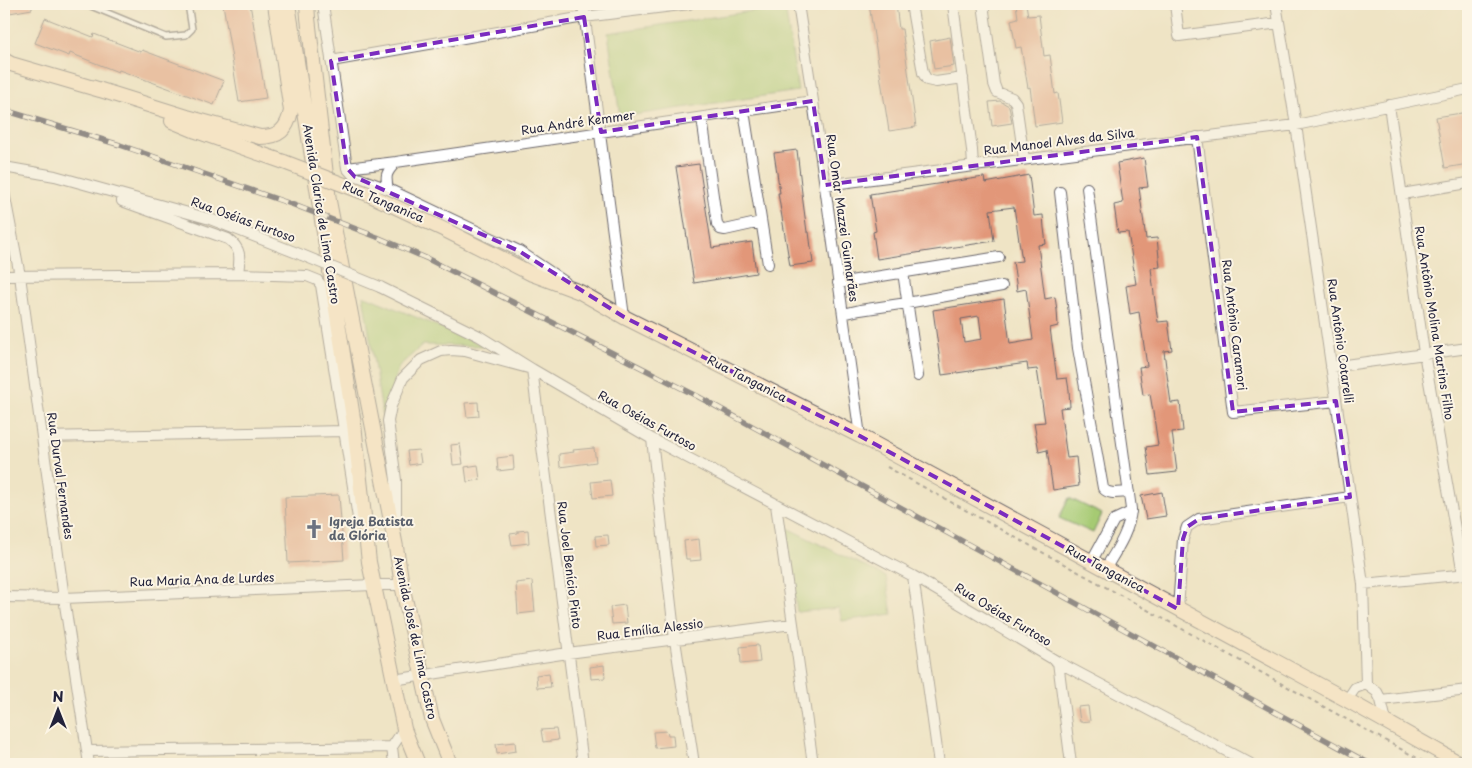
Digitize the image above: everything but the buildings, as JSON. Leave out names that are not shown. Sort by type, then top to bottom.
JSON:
[{"type":"street","points":[[91,86],[196,120],[260,137],[271,137],[281,132],[289,121],[290,111],[275,4]]},
{"type":"street","name":"Avenida Clarice de Lima Castro","points":[[288,4],[349,428]]},
{"type":"street","name":"Avenida Clarice de Lima Castro","points":[[307,4],[329,201],[370,420]]},
{"type":"street","points":[[323,4],[347,168],[355,177],[388,189],[519,251],[580,292]]},
{"type":"street","points":[[583,4],[624,316]]},
{"type":"street","points":[[331,61],[584,17],[689,4]]},
{"type":"street","name":"Rua Omar Mazzei Guimarães","points":[[798,4],[860,436]]},
{"type":"street","points":[[911,4],[923,74],[927,80],[936,82],[963,78]]},
{"type":"street","points":[[953,4],[973,166]]},
{"type":"street","points":[[983,4],[994,84],[997,92],[1012,98],[1016,103],[1024,159]]},
{"type":"street","points":[[1175,4],[1179,36],[1279,23]]},
{"type":"street","name":"Rua Antônio Cotarelli","points":[[1276,4],[1296,125],[1363,584],[1366,684]]},
{"type":"street","name":"Rua Tanganica","points":[[4,60],[11,64],[91,86],[196,131],[368,194],[532,274],[580,292],[860,436],[1348,700],[1461,764]]},
{"type":"street","name":"Rua Manoel Alves da Silva","points":[[825,185],[1296,125],[1468,89]]},
{"type":"street","name":"Rua André Kemmer","points":[[347,168],[813,101]]},
{"type":"street","name":"Rua Antônio Molina Martins Filho","points":[[1389,106],[1424,353],[1465,574]]},
{"type":"street","points":[[744,111],[768,264]]},
{"type":"street","points":[[702,118],[717,224],[720,229],[725,230],[761,222]]},
{"type":"street","name":"Rua Antônio Caramori","points":[[1197,137],[1233,412],[1336,401]]},
{"type":"street","points":[[388,189],[387,171],[396,162]]},
{"type":"street","name":"Rua Oséias Furtoso","points":[[4,166],[55,176],[210,219],[380,287],[479,336],[652,439],[913,576],[1058,662],[1251,764]]},
{"type":"street","points":[[55,176],[228,240],[236,246],[239,253],[238,274]]},
{"type":"street","points":[[1402,194],[1468,183]]},
{"type":"street","points":[[1087,188],[1131,512],[1118,548],[1105,569]]},
{"type":"street","name":"Rua Durval Fernandes","points":[[4,192],[20,276],[64,598],[89,764]]},
{"type":"street","points":[[1060,192],[1078,348],[1103,488],[1106,492],[1111,493],[1129,492]]},
{"type":"street","points":[[838,283],[999,256]]},
{"type":"street","points":[[903,272],[918,376]]},
{"type":"street","points":[[4,276],[238,274],[307,276],[317,280],[321,285],[349,428],[369,562],[393,680],[404,729],[418,764]]},
{"type":"street","points":[[843,314],[1002,286]]},
{"type":"street","points":[[1330,367],[1468,348]]},
{"type":"street","points":[[396,547],[396,480],[388,421],[391,406],[403,378],[421,360],[441,351],[451,350],[465,351],[532,369]]},
{"type":"street","name":"Rua Joel Benício Pinto","points":[[532,369],[582,764]]},
{"type":"street","name":"Avenida José de Lima Castro","points":[[370,420],[402,585],[422,675],[432,718],[450,764]]},
{"type":"street","points":[[42,437],[349,428]]},
{"type":"street","points":[[652,439],[675,640],[694,764]]},
{"type":"street","points":[[1178,609],[1183,539],[1187,527],[1198,518],[1350,497]]},
{"type":"street","points":[[776,505],[813,764]]},
{"type":"street","points":[[1091,562],[1114,520],[1131,512]]},
{"type":"street","points":[[1363,584],[1465,574]]},
{"type":"street","points":[[913,576],[939,764]]},
{"type":"street","name":"Rua Maria Ana de Lurdes","points":[[4,598],[64,598],[402,585]]},
{"type":"street","name":"Rua Emília Alessio","points":[[393,680],[568,653],[792,624]]},
{"type":"street","points":[[1058,662],[1070,764]]},
{"type":"street","points":[[1348,700],[1355,688],[1366,684],[1377,692],[1386,721]]},
{"type":"street","points":[[1381,700],[1468,690]]},
{"type":"street","points":[[394,764],[392,747],[404,729]]},
{"type":"street","points":[[87,750],[392,747]]},
{"type":"lane","points":[[86,4],[166,37],[186,35],[192,29],[188,4]]},
{"type":"path","points":[[885,466],[1428,764]]},
{"type":"highlighted area","points":[[584,17],[601,132],[813,101],[825,185],[1197,137],[1233,412],[1336,401],[1350,497],[1199,519],[1187,527],[1183,539],[1178,609],[860,436],[624,317],[519,251],[355,177],[347,168],[331,61]]},
{"type":"green space","points":[[785,6],[798,91],[620,117],[608,33]]},
{"type":"green space","points":[[363,295],[485,346],[423,345],[399,366],[383,419]]},
{"type":"green space","points":[[1069,498],[1102,514],[1093,533],[1059,518]]},
{"type":"green space","points":[[785,527],[886,577],[892,614],[842,621],[839,608],[797,612]]},
{"type":"railway","points":[[4,110],[120,145],[294,205],[428,259],[697,396],[1370,764]]},
{"type":"place","name":"Igreja Batista da Glória","points":[[314,529]]}]
